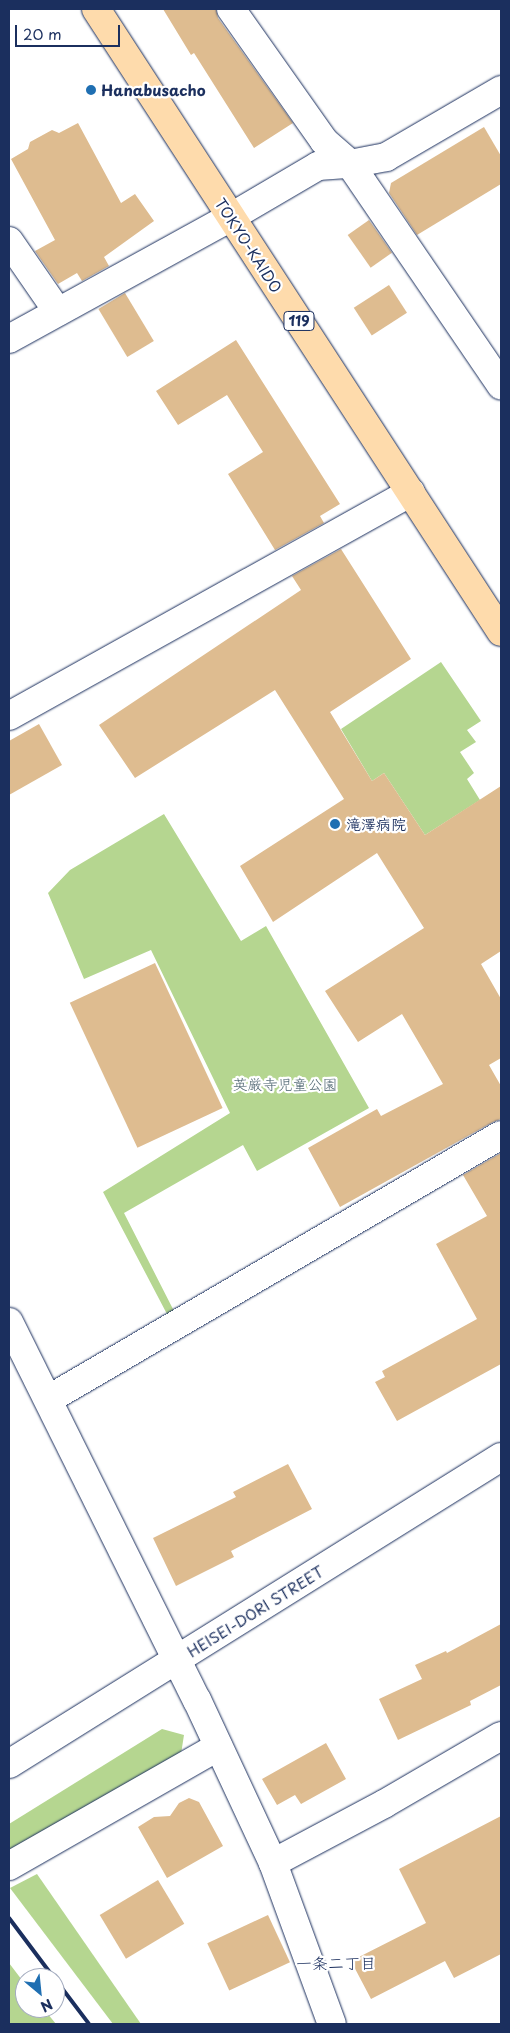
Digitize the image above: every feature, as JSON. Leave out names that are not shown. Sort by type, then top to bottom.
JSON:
[{"type":"highway","name":"TOKYO-KAIDO","points":[[96,9],[501,632]]},
{"type":"street","points":[[231,9],[324,141],[350,164],[501,385]]},
{"type":"street","points":[[9,340],[318,166],[350,164],[386,157],[501,90]]},
{"type":"street","points":[[9,241],[58,312]]},
{"type":"street","points":[[12,709],[411,492]]},
{"type":"street","points":[[49,1399],[501,1135]]},
{"type":"street","points":[[9,1322],[49,1399],[273,1863],[332,2024]]},
{"type":"street","name":"HEISEI-DORI STREET","points":[[9,1764],[501,1458]]},
{"type":"street","points":[[273,1863],[384,1804],[501,1736]]},
{"type":"street","points":[[9,1866],[218,1747]]},
{"type":"green space","points":[[441,662],[481,721],[467,730],[476,742],[460,752],[474,773],[467,779],[480,800],[425,835],[384,773],[372,781],[341,729]]},
{"type":"green space","name":"英厳寺児童公園","points":[[164,814],[241,941],[266,926],[369,1108],[257,1171],[243,1145],[124,1213],[175,1313],[168,1316],[103,1192],[230,1113],[151,950],[84,979],[48,893],[70,870]]},
{"type":"green space","points":[[162,1729],[184,1735],[181,1754],[9,1850],[9,1824]]},
{"type":"green space","points":[[37,1874],[141,2024],[113,2024],[10,1888]]},
{"type":"green space","points":[[9,1963],[15,1971],[15,2018],[51,2018],[56,2024],[9,2024]]},
{"type":"building","points":[[163,9],[216,9],[218,18],[293,123],[254,148],[194,53],[191,55]]},
{"type":"building","points":[[78,123],[121,203],[135,194],[154,221],[104,257],[109,266],[82,281],[77,273],[58,284],[35,251],[55,240],[11,159],[28,149],[30,142],[52,130],[59,133]]},
{"type":"building","points":[[484,127],[501,156],[501,184],[417,235],[389,193],[391,183]]},
{"type":"building","points":[[369,220],[392,253],[371,268],[348,235]]},
{"type":"building","points":[[389,285],[407,313],[372,336],[354,308]]},
{"type":"building","points":[[125,293],[154,341],[127,357],[98,309]]},
{"type":"building","points":[[236,340],[340,504],[320,516],[324,523],[275,550],[228,474],[263,452],[227,395],[178,425],[156,391]]},
{"type":"building","points":[[341,549],[411,659],[330,712],[372,781],[384,773],[425,835],[501,786],[501,951],[481,964],[501,999],[501,1058],[489,1065],[501,1086],[501,1119],[340,1207],[308,1148],[377,1109],[381,1116],[443,1084],[402,1014],[358,1042],[325,991],[424,928],[377,853],[273,922],[240,866],[344,799],[275,690],[135,778],[99,725],[301,590],[292,576]]},
{"type":"building","points":[[39,724],[62,765],[9,795],[9,741]]},
{"type":"building","points":[[155,963],[223,1108],[137,1148],[70,1003]]},
{"type":"building","points":[[501,1153],[501,1364],[397,1421],[375,1382],[385,1377],[382,1371],[477,1319],[436,1244],[487,1216],[463,1175]]},
{"type":"building","points":[[288,1464],[312,1509],[231,1551],[234,1557],[176,1586],[153,1538],[236,1497],[233,1492]]},
{"type":"building","points":[[501,1624],[501,1685],[470,1701],[471,1705],[398,1740],[379,1699],[422,1679],[415,1665],[446,1651],[447,1653]]},
{"type":"building","points":[[326,1743],[346,1779],[301,1804],[295,1795],[277,1805],[262,1779]]},
{"type":"building","points":[[189,1798],[199,1802],[223,1846],[167,1878],[138,1827],[154,1817],[170,1816],[179,1803]]},
{"type":"building","points":[[501,1816],[501,1954],[454,1978],[445,1961],[371,1999],[351,1961],[426,1923],[399,1869]]},
{"type":"building","points":[[158,1880],[184,1924],[126,1959],[100,1915]]},
{"type":"building","points":[[268,1915],[290,1962],[229,1990],[207,1943]]},
{"type":"railway","points":[[9,1918],[46,1968]]},
{"type":"railway","points":[[65,1992],[89,2024]]},
{"type":"place","name":"Hanabusacho","points":[[91,90]]},
{"type":"place","name":"滝澤病院","points":[[335,824]]},
{"type":"district","name":"一条二丁目","points":[[336,1962]]}]
